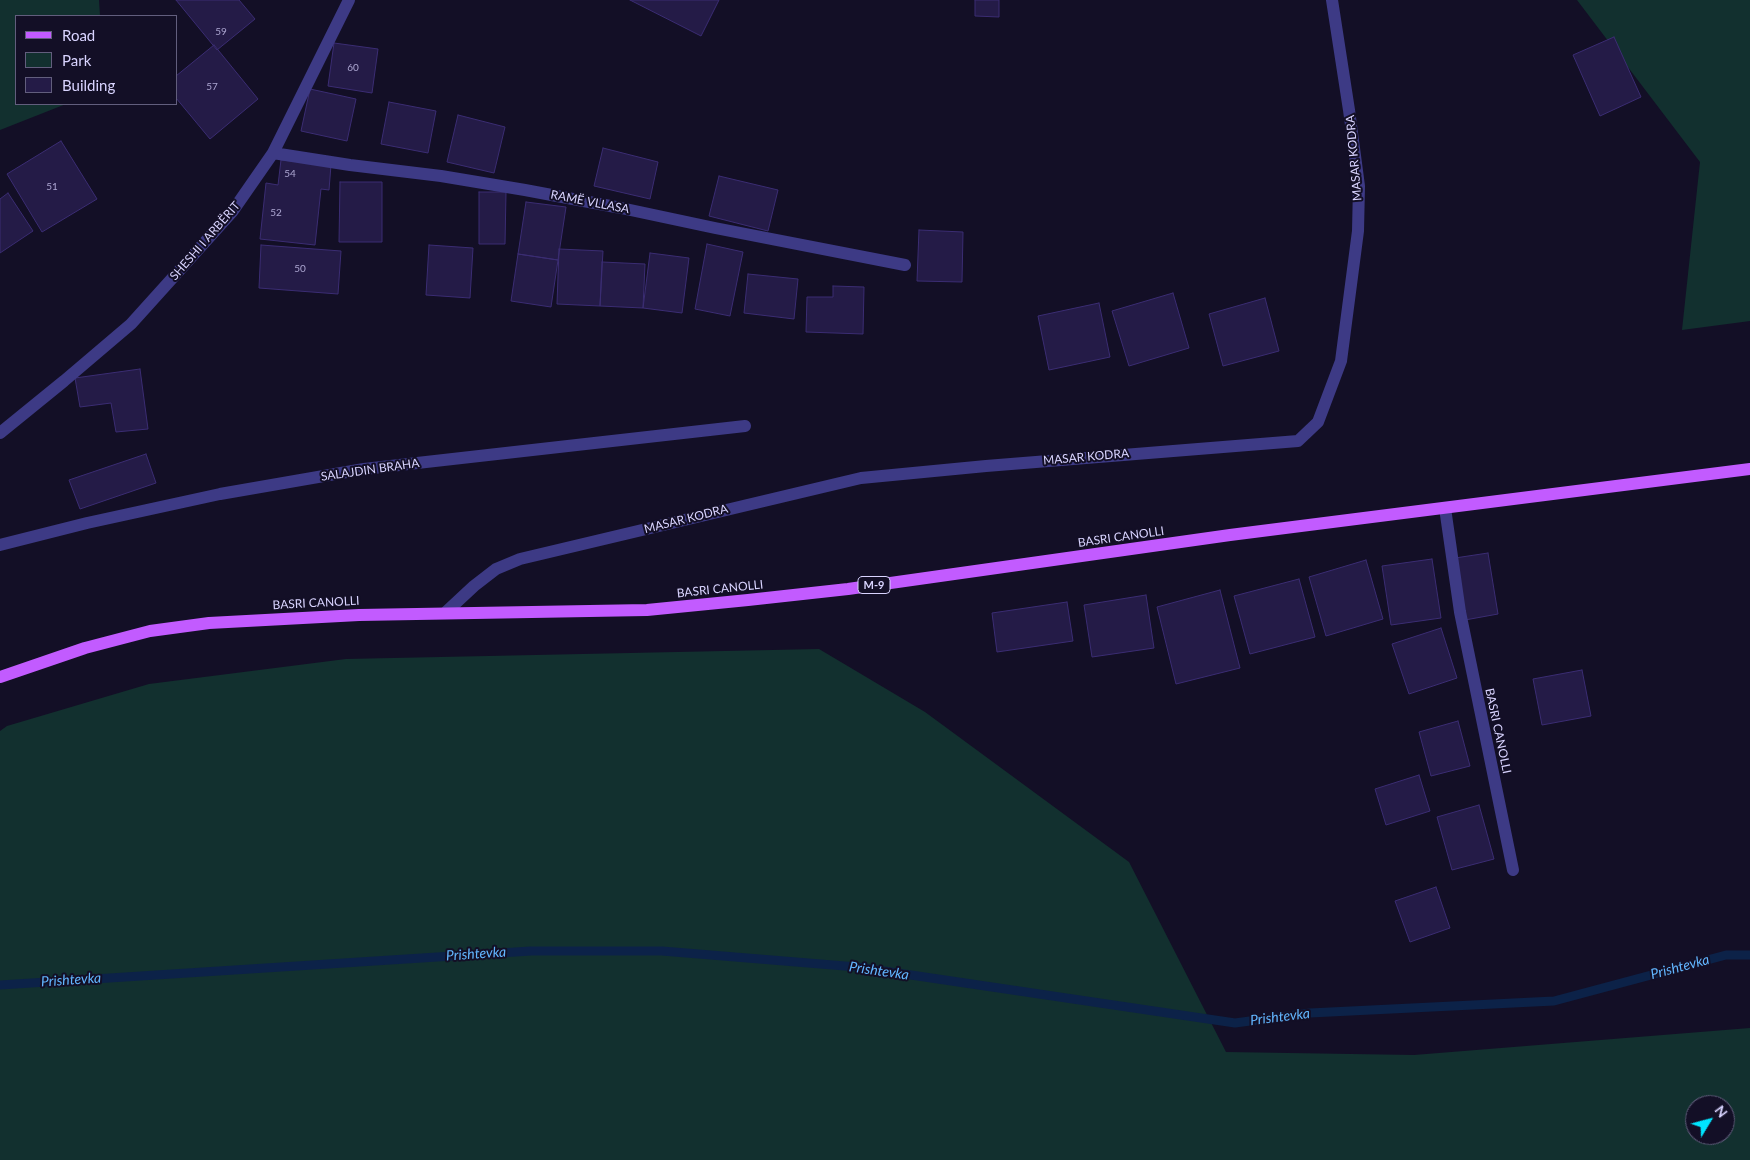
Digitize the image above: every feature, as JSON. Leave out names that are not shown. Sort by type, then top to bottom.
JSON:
[{"type":"main road","name":"BASRI CANOLLI","points":[[0,677],[85,648],[150,631],[209,623],[445,613],[647,610],[748,600],[848,589],[1221,536],[1750,469]]},
{"type":"street","name":"SHESHI I ARBËRIT","points":[[0,433],[64,382],[131,324],[232,212],[273,153],[349,0]]},
{"type":"street","name":"MASAR KODRA","points":[[445,613],[496,569],[520,560],[861,478],[1298,441],[1318,422],[1341,361],[1358,231],[1359,186],[1350,110],[1332,0]]},
{"type":"street","name":"RAMË VLLASA","points":[[273,153],[441,176],[525,190],[905,265]]},
{"type":"street","name":"SALAJDIN BRAHA","points":[[0,545],[87,523],[220,494],[364,469],[745,426]]},
{"type":"street","name":"BASRI CANOLLI","points":[[1445,508],[1462,621],[1513,870]]},
{"type":"green space","points":[[0,0],[99,0],[100,15],[15,15],[15,105],[63,105],[0,130]]},
{"type":"green space","points":[[1577,0],[1750,0],[1750,321],[1682,330],[1700,162]]},
{"type":"green space","points":[[819,649],[925,712],[1129,862],[1226,1052],[1414,1055],[1750,1028],[1750,1160],[0,1160],[0,731],[7,726],[149,684],[346,659]]},
{"type":"building","points":[[176,0],[239,0],[255,19],[217,50]]},
{"type":"building","points":[[630,0],[719,0],[701,36]]},
{"type":"building","points":[[975,0],[999,0],[999,17],[975,16]]},
{"type":"building","points":[[1614,37],[1641,97],[1600,116],[1573,55]]},
{"type":"building","points":[[334,43],[378,49],[372,93],[328,86]]},
{"type":"building","points":[[214,45],[258,99],[210,139],[178,100],[178,74]]},
{"type":"building","points":[[310,89],[356,99],[347,141],[301,131]]},
{"type":"building","points":[[389,102],[436,111],[428,153],[381,144]]},
{"type":"building","points":[[458,115],[505,127],[494,173],[447,162]]},
{"type":"building","points":[[61,141],[97,199],[42,232],[7,174]]},
{"type":"building","points":[[603,148],[658,162],[650,199],[594,186]]},
{"type":"building","points":[[281,160],[331,165],[329,190],[321,189],[315,245],[260,239],[266,183],[278,185]]},
{"type":"building","points":[[719,176],[778,190],[768,231],[709,216]]},
{"type":"building","points":[[340,182],[382,182],[382,242],[339,242]]},
{"type":"building","points":[[479,192],[506,192],[505,244],[479,244]]},
{"type":"building","points":[[8,193],[33,231],[0,253],[0,199]]},
{"type":"building","points":[[526,202],[566,207],[558,260],[518,254]]},
{"type":"building","points":[[919,230],[963,232],[962,282],[917,281]]},
{"type":"building","points":[[707,244],[743,252],[730,316],[695,309]]},
{"type":"building","points":[[261,245],[341,251],[338,294],[259,288]]},
{"type":"building","points":[[429,245],[473,248],[470,298],[426,295]]},
{"type":"building","points":[[559,249],[603,251],[600,306],[557,304]]},
{"type":"building","points":[[650,253],[689,258],[682,313],[643,308]]},
{"type":"building","points":[[518,254],[558,260],[551,307],[511,301]]},
{"type":"building","points":[[602,262],[645,264],[643,308],[600,306]]},
{"type":"building","points":[[748,274],[798,279],[794,319],[744,313]]},
{"type":"building","points":[[833,286],[864,287],[863,334],[806,332],[807,297],[833,297]]},
{"type":"building","points":[[1173,293],[1189,348],[1129,366],[1112,311]]},
{"type":"building","points":[[1265,298],[1279,351],[1223,366],[1209,314]]},
{"type":"building","points":[[1099,303],[1110,357],[1049,370],[1038,316]]},
{"type":"building","points":[[140,369],[148,429],[116,432],[111,403],[80,407],[75,378]]},
{"type":"building","points":[[146,454],[156,483],[80,509],[69,480]]},
{"type":"building","points":[[1488,553],[1498,614],[1465,620],[1455,558]]},
{"type":"building","points":[[1432,559],[1441,618],[1391,625],[1382,566]]},
{"type":"building","points":[[1366,560],[1383,619],[1326,636],[1309,577]]},
{"type":"building","points":[[1299,579],[1315,637],[1250,654],[1234,596]]},
{"type":"building","points":[[1220,590],[1240,668],[1176,684],[1157,607]]},
{"type":"building","points":[[1146,595],[1154,648],[1092,657],[1084,605]]},
{"type":"building","points":[[1067,602],[1073,641],[997,652],[992,613]]},
{"type":"building","points":[[1441,628],[1457,678],[1409,694],[1392,644]]},
{"type":"building","points":[[1582,670],[1591,716],[1542,725],[1533,679]]},
{"type":"building","points":[[1458,721],[1470,766],[1431,776],[1419,732]]},
{"type":"building","points":[[1419,775],[1430,811],[1386,825],[1375,789]]},
{"type":"building","points":[[1479,805],[1494,859],[1452,870],[1437,817]]},
{"type":"building","points":[[1436,887],[1450,928],[1410,942],[1395,901]]},
{"type":"waterway","name":"Prishtevka","points":[[0,985],[531,951],[662,951],[857,967],[1235,1023],[1310,1013],[1554,1001],[1726,955],[1750,955]]}]
